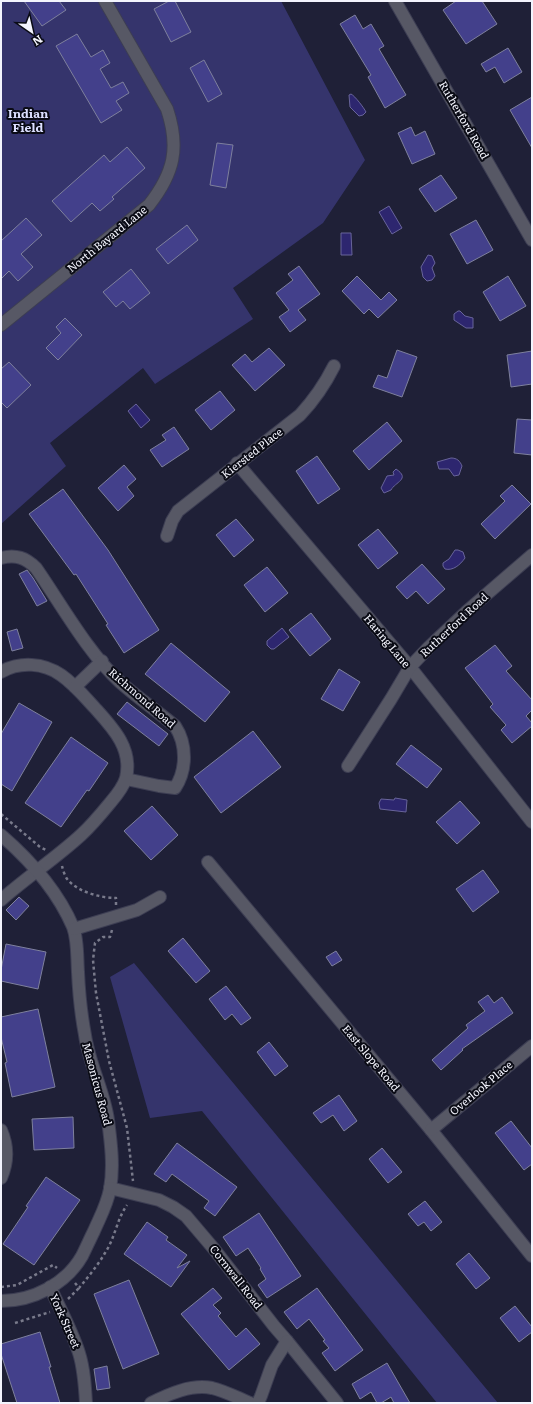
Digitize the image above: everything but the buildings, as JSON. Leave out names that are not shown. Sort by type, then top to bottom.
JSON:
[{"type":"street","name":"North Bayard Lane","points":[[1,325],[149,205],[160,191],[168,176],[174,142],[172,125],[167,109],[105,1]]},
{"type":"street","name":"Rutherford Road","points":[[395,1],[532,240]]},
{"type":"street","name":"Kiersted Place","points":[[167,536],[172,521],[178,511],[304,410],[313,401],[324,385],[334,366]]},
{"type":"street","name":"Haring Lane","points":[[238,463],[410,667],[532,822]]},
{"type":"street","name":"Rutherford Road","points":[[348,766],[410,667],[466,612],[532,555]]},
{"type":"street","name":"Richmond Road","points":[[1,558],[12,556],[21,557],[29,561],[36,568],[88,645],[120,682],[176,726],[184,745],[184,758],[180,776],[175,788],[126,779]]},
{"type":"street","points":[[75,687],[102,661]]},
{"type":"street","points":[[1,670],[25,664],[38,665],[61,675],[75,687],[116,731],[125,751],[127,767],[126,779],[121,790],[94,822],[81,835],[1,900]]},
{"type":"street","name":"Masonicus Road","points":[[1,835],[20,852],[37,871],[64,909],[74,929],[80,1003],[85,1038],[108,1118],[112,1164],[110,1188],[105,1207],[81,1257],[70,1272],[50,1287],[33,1296],[15,1301],[1,1301]]},
{"type":"street","name":"East Slope Road","points":[[208,862],[431,1130],[532,1256]]},
{"type":"street","points":[[74,929],[137,910],[160,897]]},
{"type":"street","name":"Overlook Place","points":[[431,1130],[532,1046]]},
{"type":"street","points":[[1,1130],[5,1139],[7,1155],[5,1169],[1,1178]]},
{"type":"street","name":"Cornwall Road","points":[[110,1188],[159,1200],[186,1216],[336,1403]]},
{"type":"street","name":"York Street","points":[[50,1287],[80,1354],[84,1374],[86,1403]]},
{"type":"street","points":[[258,1403],[272,1365],[287,1341]]},
{"type":"street","points":[[151,1403],[168,1394],[187,1389],[212,1388],[250,1403]]},
{"type":"shaded area","points":[[1,1],[281,1],[365,160],[323,223],[233,288],[253,319],[155,384],[143,368],[50,443],[66,466],[1,524]]},
{"type":"shaded area","points":[[351,94],[366,112],[363,115],[359,116],[350,107],[349,95]]},
{"type":"shaded area","points":[[389,206],[402,228],[392,234],[379,212]]},
{"type":"shaded area","points":[[341,233],[351,233],[352,255],[341,255]]},
{"type":"shaded area","points":[[428,255],[432,256],[435,263],[432,268],[435,276],[432,280],[427,281],[423,277],[421,267]]},
{"type":"shaded area","points":[[458,311],[465,316],[473,318],[473,328],[466,328],[454,320],[454,314]]},
{"type":"shaded area","points":[[136,404],[150,420],[141,428],[128,411]]},
{"type":"shaded area","points":[[451,458],[457,459],[462,466],[459,475],[454,476],[449,469],[439,469],[437,462]]},
{"type":"shaded area","points":[[396,469],[402,475],[401,480],[391,490],[384,493],[381,488],[387,476],[394,475],[393,472]]},
{"type":"shaded area","points":[[455,550],[463,552],[465,558],[456,567],[445,569],[443,563],[449,559]]},
{"type":"shaded area","points":[[282,628],[289,637],[274,649],[271,649],[267,645],[267,641]]},
{"type":"shaded area","points":[[395,798],[407,800],[406,812],[380,809],[379,803],[381,799],[394,800]]},
{"type":"shaded area","points":[[134,963],[498,1403],[437,1403],[202,1111],[150,1118],[110,977]]},
{"type":"district","name":"Indian Field","points":[[28,121]]}]
